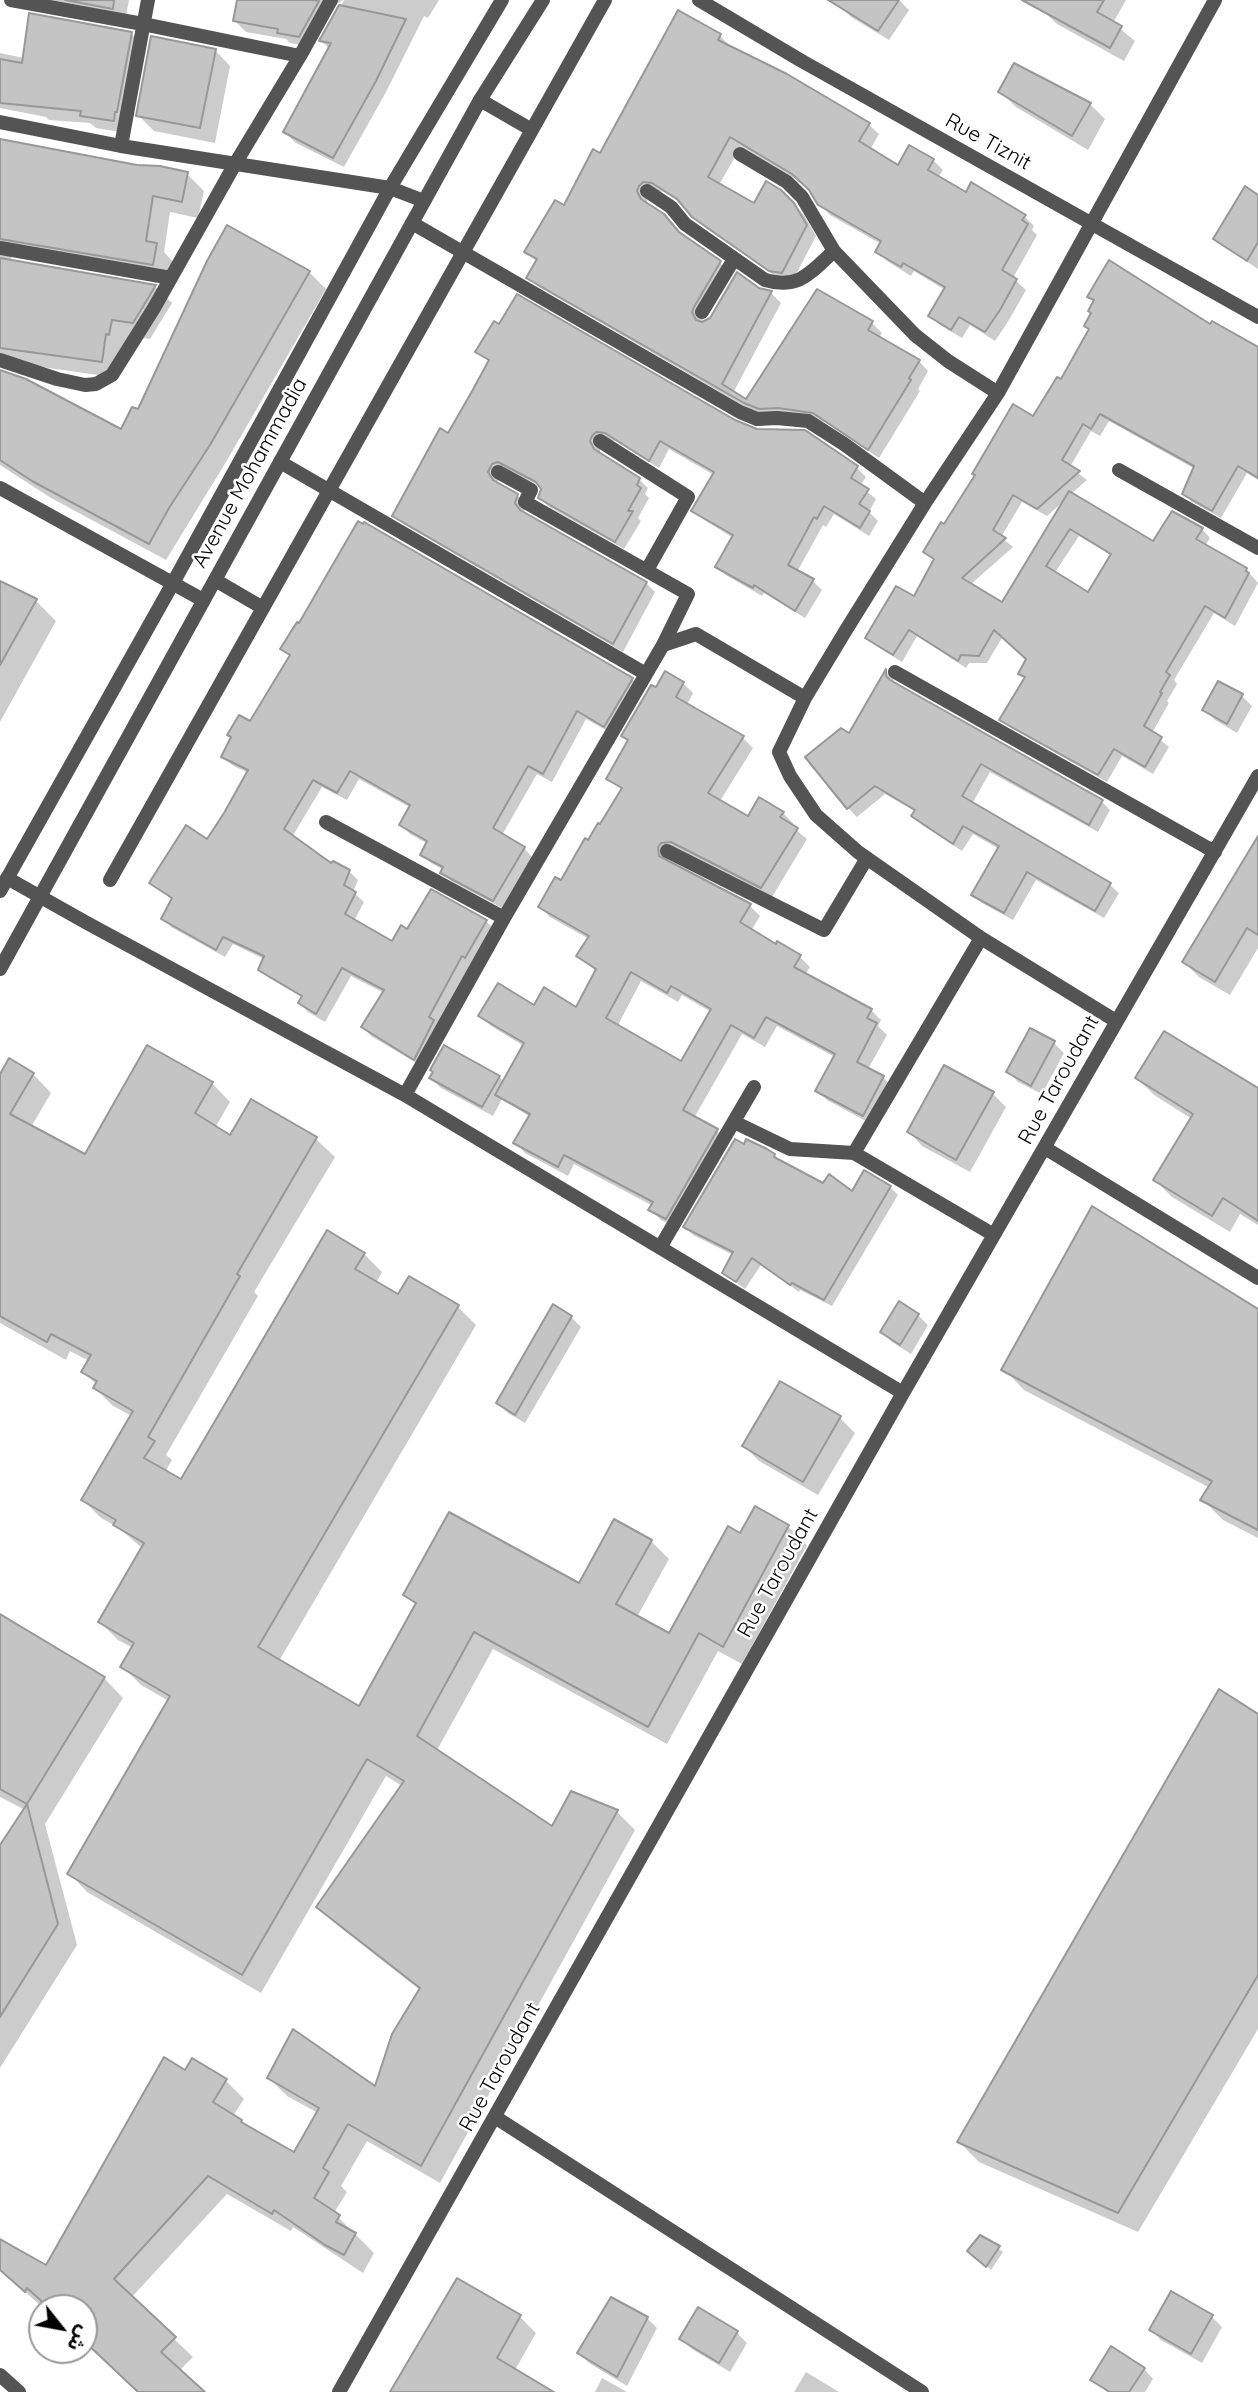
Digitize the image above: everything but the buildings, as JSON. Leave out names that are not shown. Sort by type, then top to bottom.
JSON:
[{"type":"street","points":[[11,0],[300,56]]},
{"type":"street","points":[[121,146],[148,0]]},
{"type":"street","points":[[0,360],[57,379],[85,384],[104,380],[112,375],[172,278],[234,164],[331,0]]},
{"type":"street","name":"Avenue Mohammadia","points":[[4,884],[390,188],[502,0]]},
{"type":"street","name":"Avenue Mohammadia","points":[[0,969],[480,100],[543,0]]},
{"type":"street","points":[[110,880],[605,0]]},
{"type":"street","name":"Rue Tiznit","points":[[699,0],[800,60],[1258,317]]},
{"type":"street","points":[[1116,1021],[981,938],[867,858],[816,815],[790,776],[779,752],[805,698],[925,503],[998,393],[1215,0]]},
{"type":"street","points":[[480,100],[532,130]]},
{"type":"street","points":[[0,122],[121,146],[390,188],[424,201]]},
{"type":"street","points":[[740,154],[787,182],[802,197],[834,251],[915,335],[948,361],[998,393]]},
{"type":"street","points":[[647,191],[671,208],[685,224],[765,281],[793,283],[807,276],[834,251]]},
{"type":"street","points":[[412,223],[740,412],[757,419],[808,421],[925,503]]},
{"type":"street","points":[[0,248],[172,278]]},
{"type":"street","points":[[702,312],[734,260]]},
{"type":"street","points":[[600,441],[688,498],[647,570]]},
{"type":"street","points":[[280,463],[646,674]]},
{"type":"street","points":[[1119,470],[1258,548]]},
{"type":"street","points":[[405,1095],[504,918],[663,645],[688,594],[525,502],[531,490],[498,472]]},
{"type":"street","points":[[0,488],[203,600]]},
{"type":"street","points":[[215,580],[263,608]]},
{"type":"street","points":[[663,645],[696,634],[805,698]]},
{"type":"street","points":[[895,672],[1215,852]]},
{"type":"street","name":"Rue Taroudant","points":[[339,2392],[903,1393],[1258,776]]},
{"type":"street","points":[[326,822],[504,918]]},
{"type":"street","points":[[667,851],[824,930],[867,858]]},
{"type":"street","points":[[4,884],[41,897],[405,1095],[903,1393]]},
{"type":"street","points":[[855,1153],[981,938]]},
{"type":"street","points":[[661,1246],[754,1087]]},
{"type":"street","points":[[734,1122],[790,1149],[855,1153],[994,1235]]},
{"type":"street","points":[[1045,1148],[1258,1279]]},
{"type":"street","points":[[495,2117],[922,2392]]},
{"type":"street","points":[[0,2375],[19,2392]]}]
